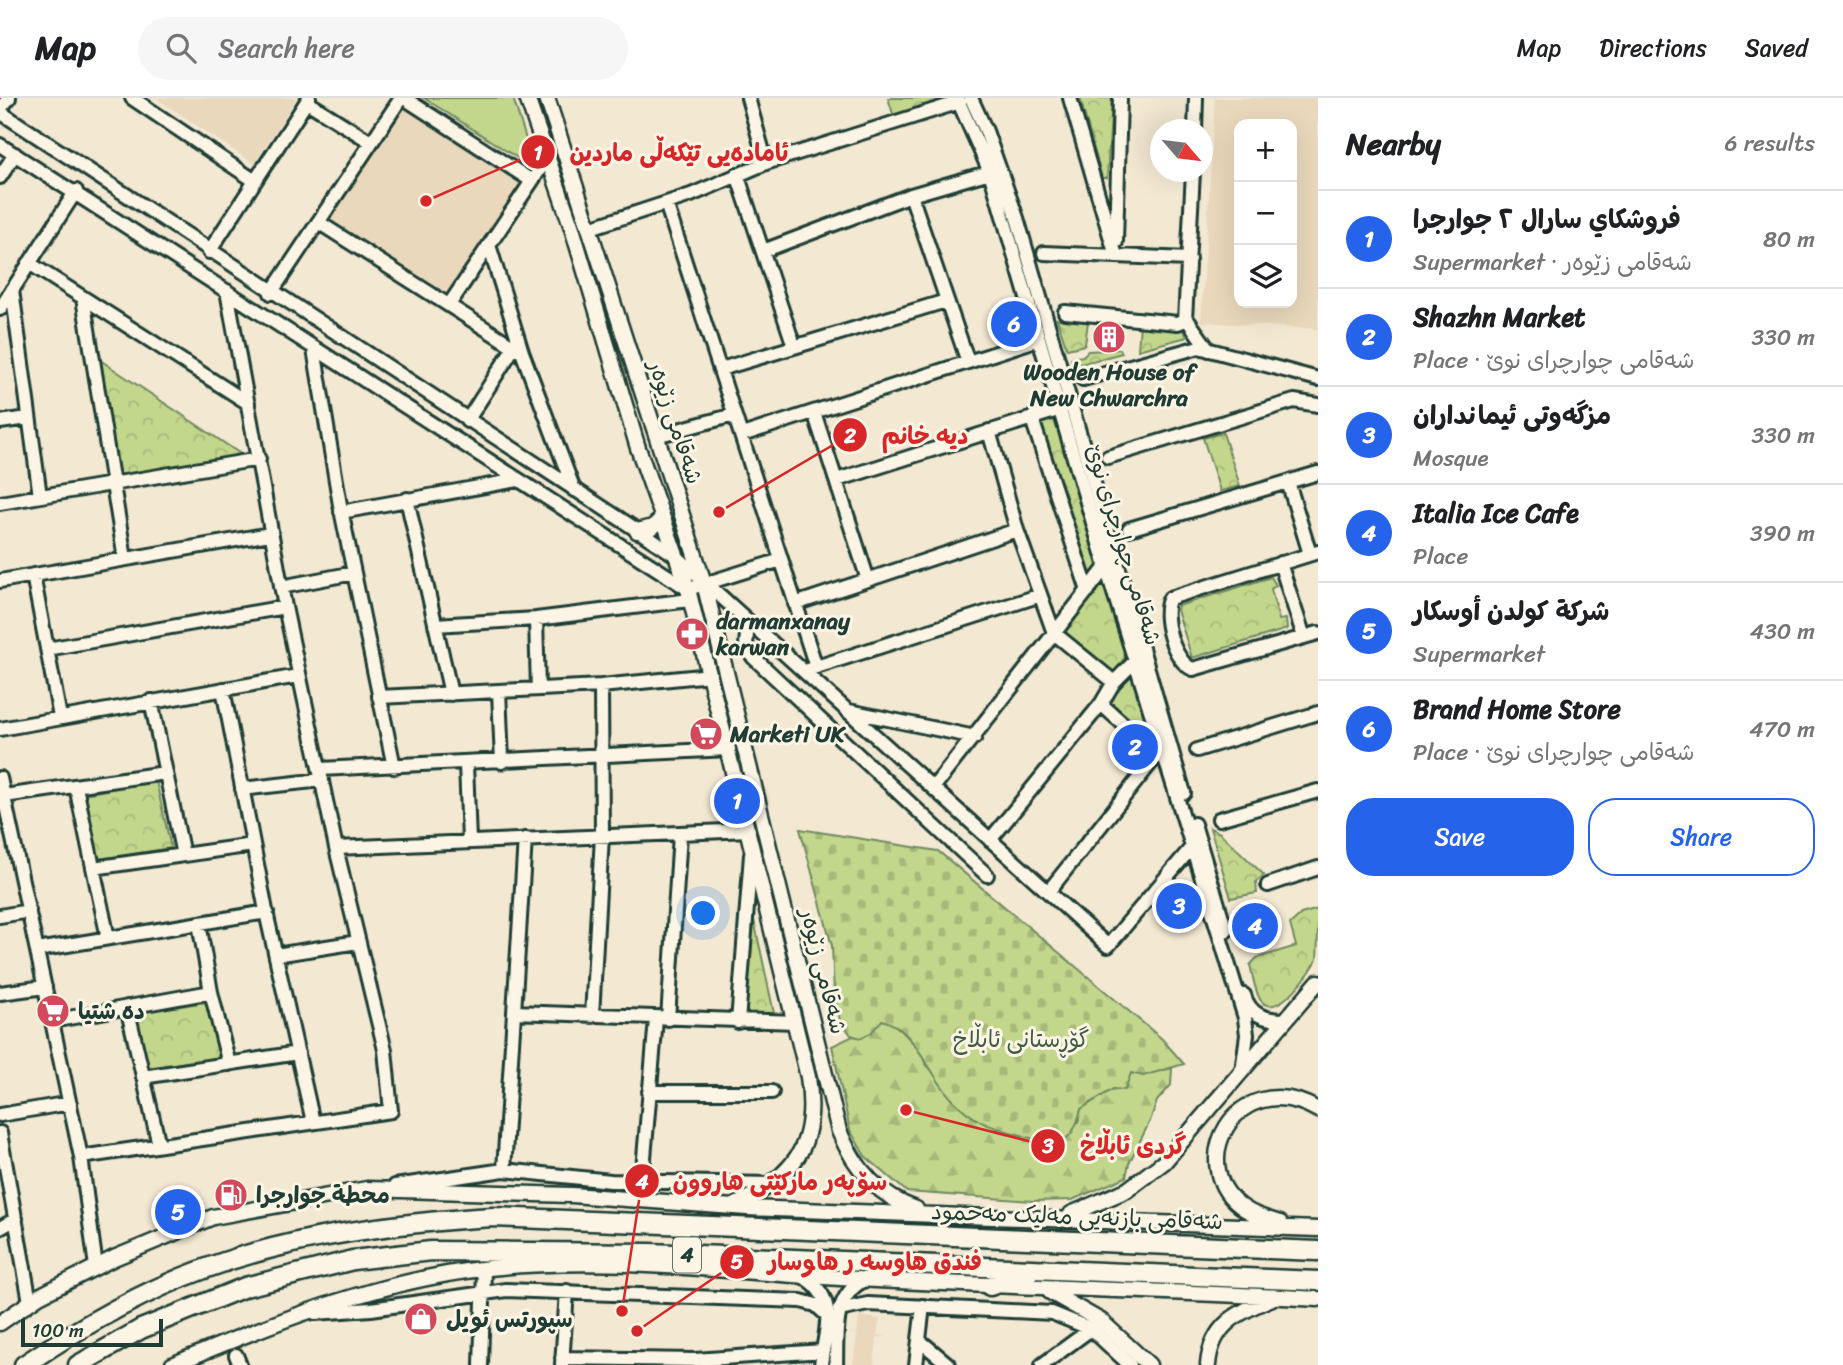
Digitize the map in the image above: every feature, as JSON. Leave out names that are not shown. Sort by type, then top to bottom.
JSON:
[{"type":"highway","name":"شەقامی بازنەیی مەلیک مەحمود","points":[[24,1365],[123,1306],[206,1268],[316,1238],[410,1222],[493,1217],[1318,1251]]},
{"type":"highway","name":"4","points":[[78,1365],[141,1329],[245,1287],[353,1260],[431,1251],[547,1252],[1318,1280]]},
{"type":"highway","points":[[547,1252],[574,1264]]},
{"type":"highway","points":[[990,1286],[1040,1269]]},
{"type":"main road","name":"شەقامی زێوەر","points":[[527,98],[689,594],[795,1022],[812,1100],[808,1132],[802,1147],[774,1184]]},
{"type":"main road","name":"شەقامی زێوەر","points":[[547,98],[705,583],[839,1130],[858,1168],[872,1184],[889,1196],[927,1213]]},
{"type":"main road","points":[[637,531],[653,527],[662,518]]},
{"type":"main road","points":[[778,953],[800,962]]},
{"type":"main road","points":[[1058,1217],[1107,1201],[1146,1177],[1164,1162],[1318,982]]},
{"type":"main road","points":[[1311,1229],[1244,1209],[1229,1194],[1220,1177],[1217,1158],[1220,1138],[1229,1122],[1243,1108],[1262,1099],[1282,1097],[1303,1102],[1318,1110]]},
{"type":"main road","points":[[733,1207],[774,1184]]},
{"type":"main road","points":[[0,1323],[30,1302],[96,1267],[213,1217],[367,1189],[562,1195],[733,1207],[1058,1217],[1311,1229]]},
{"type":"main road","points":[[172,1365],[300,1314],[372,1290],[484,1270],[574,1264],[990,1286],[1318,1298]]},
{"type":"main road","points":[[1042,1288],[1101,1321],[1149,1365]]},
{"type":"main road","points":[[1208,1365],[1213,1341],[1229,1318],[1276,1296]]},
{"type":"street","points":[[9,98],[0,110],[118,192],[675,555],[1108,946],[1196,848]]},
{"type":"street","points":[[132,98],[255,181]]},
{"type":"street","points":[[271,293],[402,98],[532,181]]},
{"type":"street","points":[[748,98],[766,163]]},
{"type":"street","points":[[1070,98],[1116,256]]},
{"type":"street","points":[[1116,256],[1120,98]]},
{"type":"street","points":[[1195,119],[1196,98]]},
{"type":"street","points":[[590,228],[666,203],[766,163],[963,99]]},
{"type":"street","name":"شەقامی چوارچرای نوێ","points":[[963,99],[990,172],[1136,660],[1160,752],[1196,848]]},
{"type":"street","name":"شەقامی چوارچرای نوێ","points":[[963,99],[986,131],[1017,218],[1196,848]]},
{"type":"street","points":[[209,251],[308,100],[371,142]]},
{"type":"street","points":[[0,145],[76,191],[689,594]]},
{"type":"street","points":[[0,177],[15,155]]},
{"type":"street","points":[[449,305],[548,157]]},
{"type":"street","points":[[763,251],[911,195],[990,172]]},
{"type":"street","points":[[737,174],[794,346]]},
{"type":"street","points":[[1193,182],[1186,318],[1209,350]]},
{"type":"street","points":[[0,309],[76,191]]},
{"type":"street","points":[[106,211],[118,192]]},
{"type":"street","points":[[911,195],[968,362]]},
{"type":"street","points":[[666,203],[817,667]]},
{"type":"street","points":[[318,222],[518,349]]},
{"type":"street","points":[[489,245],[518,349],[574,490]]},
{"type":"street","points":[[1044,253],[1189,259]]},
{"type":"street","points":[[29,263],[248,403]]},
{"type":"street","points":[[12,290],[40,496]]},
{"type":"street","points":[[81,1157],[391,1111],[385,1050],[298,676],[227,291]]},
{"type":"street","points":[[83,298],[125,559]]},
{"type":"street","points":[[721,369],[946,300]]},
{"type":"street","points":[[1065,312],[1178,323],[1186,318]]},
{"type":"street","points":[[742,435],[1039,339]]},
{"type":"street","points":[[1083,379],[1199,348],[1318,379]]},
{"type":"street","points":[[314,349],[341,512],[394,768]]},
{"type":"street","points":[[467,421],[518,349]]},
{"type":"street","points":[[1108,457],[1294,401],[1318,405]]},
{"type":"street","points":[[837,480],[1061,409]]},
{"type":"street","points":[[814,412],[869,580]]},
{"type":"street","points":[[656,436],[734,415]]},
{"type":"street","points":[[1034,416],[1034,425],[1088,591]]},
{"type":"street","points":[[0,422],[28,418]]},
{"type":"street","points":[[989,430],[1038,596],[1054,633],[1114,682]]},
{"type":"street","points":[[0,503],[259,458]]},
{"type":"street","points":[[1129,529],[1318,473]]},
{"type":"street","points":[[341,512],[518,480]]},
{"type":"street","points":[[1287,482],[1314,553],[1170,598],[1166,618],[1180,660],[1193,669],[1318,633]]},
{"type":"street","points":[[407,499],[451,694]]},
{"type":"street","points":[[608,539],[620,520]]},
{"type":"street","points":[[795,604],[1017,530]]},
{"type":"street","points":[[0,581],[270,534]]},
{"type":"street","points":[[435,625],[537,619],[689,594],[705,583],[781,560]]},
{"type":"street","points":[[1280,564],[1304,638]]},
{"type":"street","points":[[933,788],[1106,567]]},
{"type":"street","points":[[281,587],[354,573]]},
{"type":"street","points":[[33,575],[60,717]]},
{"type":"street","points":[[803,672],[1038,596]]},
{"type":"street","points":[[47,649],[285,607]]},
{"type":"street","points":[[537,619],[538,689]]},
{"type":"street","points":[[748,623],[746,645],[753,657],[987,875]]},
{"type":"street","points":[[990,840],[1101,704],[1114,682],[1136,660]]},
{"type":"street","points":[[379,697],[601,686],[711,675]]},
{"type":"street","points":[[0,729],[298,676]]},
{"type":"street","points":[[592,1016],[602,836],[601,686]]},
{"type":"street","points":[[223,689],[253,845],[313,1122]]},
{"type":"street","points":[[499,691],[502,762]]},
{"type":"street","points":[[150,701],[183,855]]},
{"type":"street","points":[[1048,892],[1160,752],[1101,704]]},
{"type":"street","points":[[847,711],[975,737]]},
{"type":"street","points":[[1197,750],[1318,713]]},
{"type":"street","points":[[242,789],[321,775],[394,768],[729,749]]},
{"type":"street","points":[[466,764],[470,841]]},
{"type":"street","points":[[4,796],[166,773]]},
{"type":"street","points":[[0,778],[81,1157],[96,1267]]},
{"type":"street","points":[[76,787],[108,939]]},
{"type":"street","points":[[1219,819],[1318,791]]},
{"type":"street","points":[[642,1181],[649,1092],[662,1019],[680,834]]},
{"type":"street","points":[[336,848],[602,836],[750,835],[738,1022]]},
{"type":"street","points":[[504,1170],[525,839]]},
{"type":"street","points":[[93,869],[253,845]]},
{"type":"street","points":[[1196,848],[1246,1002],[1259,1016],[1285,1020]]},
{"type":"street","points":[[1196,848],[1245,1018],[1247,1035],[1242,1070]]},
{"type":"street","points":[[1268,885],[1318,868]]},
{"type":"street","points":[[0,916],[29,911]]},
{"type":"street","points":[[37,950],[267,912]]},
{"type":"street","points":[[199,923],[211,992],[229,1064]]},
{"type":"street","points":[[276,955],[358,942]]},
{"type":"street","points":[[0,993],[45,987]]},
{"type":"street","points":[[52,1021],[211,992]]},
{"type":"street","points":[[127,1007],[159,1145]]},
{"type":"street","points":[[514,1012],[795,1022]]},
{"type":"street","points":[[143,1077],[298,1053]]},
{"type":"street","points":[[649,1092],[772,1092]]},
{"type":"street","points":[[0,1115],[69,1103]]},
{"type":"street","points":[[0,1133],[30,1302]]},
{"type":"street","points":[[367,1189],[504,1170],[642,1181],[774,1184]]},
{"type":"street","points":[[562,1195],[563,1176]]},
{"type":"street","points":[[0,1228],[16,1219]]},
{"type":"street","points":[[481,1365],[486,1291],[484,1270]]},
{"type":"street","points":[[802,1276],[823,1293],[833,1313],[835,1365]]},
{"type":"street","points":[[821,1365],[833,1313],[848,1291],[866,1279]]},
{"type":"street","points":[[300,1314],[371,1309],[486,1291],[567,1291],[801,1301],[833,1313],[860,1304],[1052,1313],[1091,1329],[1130,1365]]},
{"type":"street","points":[[567,1291],[562,1361],[695,1360],[823,1351]]},
{"type":"street","points":[[916,1365],[923,1306]]},
{"type":"street","points":[[1042,1365],[1091,1329]]},
{"type":"street","points":[[919,1340],[949,1365]]},
{"type":"shaded area","points":[[156,98],[297,98],[254,164]]},
{"type":"shaded area","points":[[1215,98],[1318,98],[1318,329],[1201,322],[1210,182],[1213,182]]},
{"type":"shaded area","points":[[405,106],[521,184],[449,294],[330,219]]},
{"type":"shaded area","points":[[859,1316],[880,1319],[877,1335],[887,1337],[877,1337],[874,1365],[853,1365],[857,1334],[848,1332],[857,1333]]},
{"type":"green space","points":[[424,98],[513,98],[532,158],[522,161]]},
{"type":"green space","points":[[888,98],[953,98],[894,117]]},
{"type":"green space","points":[[1080,98],[1112,98],[1107,178],[1102,178]]},
{"type":"green space","points":[[1057,319],[1088,321],[1085,345],[1067,349]]},
{"type":"green space","points":[[1140,324],[1183,328],[1187,337],[1138,350]]},
{"type":"green space","points":[[1120,349],[1122,353],[1077,365],[1072,363],[1071,358],[1083,356],[1088,351]]},
{"type":"green space","points":[[97,358],[242,455],[118,476]]},
{"type":"green space","points":[[1057,418],[1101,561],[1088,578],[1038,422]]},
{"type":"green space","points":[[1223,433],[1240,486],[1220,491],[1203,438]]},
{"type":"green space","points":[[1271,577],[1276,585],[1271,589],[1279,620],[1286,619],[1287,629],[1192,658],[1178,606]]},
{"type":"green space","points":[[1105,580],[1127,654],[1114,672],[1064,634]]},
{"type":"green space","points":[[1131,672],[1152,732],[1150,737],[1108,704]]},
{"type":"green space","points":[[156,781],[171,848],[99,859],[84,794]]},
{"type":"green space","points":[[1210,828],[1220,833],[1264,875],[1256,882],[1257,893],[1231,898]]},
{"type":"green space","name":"گۆڕستانی ئابڵاخ","points":[[800,829],[938,851],[1162,1039],[1184,1064],[1143,1076],[1131,1073],[1125,1090],[1113,1089],[1081,1109],[1071,1133],[1056,1143],[1048,1145],[977,1119],[952,1099],[904,1032],[882,1020],[871,1033],[861,1038],[851,1035],[840,1020],[834,995],[832,946]]},
{"type":"green space","points":[[751,906],[775,1018],[746,1017]]},
{"type":"green space","points":[[1318,909],[1317,959],[1314,965],[1302,983],[1285,999],[1277,1004],[1262,1002],[1250,965],[1257,958],[1296,946],[1290,924],[1301,914]]},
{"type":"green space","points":[[206,1002],[220,1057],[148,1068],[136,1013]]},
{"type":"green space","points":[[882,1020],[894,1023],[919,1049],[926,1065],[999,1131],[1034,1138],[1078,1122],[1081,1109],[1113,1089],[1131,1073],[1143,1075],[1172,1068],[1171,1085],[1157,1101],[1129,1163],[1126,1177],[1072,1200],[1033,1201],[907,1192],[865,1156],[850,1130],[832,1046],[853,1036],[862,1038]]},
{"type":"place","name":"ئامادەیی تێکەڵی ماردین","points":[[426,201]]},
{"type":"place","name":"Brand Home Store","points":[[1014,324]]},
{"type":"place","name":"Wooden House of New Chwarchra","points":[[1109,337]]},
{"type":"place","name":"دیە خانم","points":[[719,512]]},
{"type":"place","name":"darmanxanay karwan","points":[[692,634]]},
{"type":"place","name":"Marketi UK","points":[[706,734]]},
{"type":"place","name":"Shazhn Market","points":[[1135,747]]},
{"type":"place","name":"فروشكاي سارال ٢ جوارجرا","points":[[737,801]]},
{"type":"place","name":"مزگەوتی ئیمانداران","points":[[1179,906]]},
{"type":"place","name":"Italia Ice Cafe","points":[[1255,926]]},
{"type":"place","name":"ده شتيا","points":[[53,1011]]},
{"type":"place","name":"گردی ئابڵاخ","points":[[906,1110]]},
{"type":"place","name":"محطة جوارجرا","points":[[231,1195]]},
{"type":"place","name":"شرکة کولدن أوسکار","points":[[178,1212]]},
{"type":"place","name":"سۆپەر ماركێتی هاروون","points":[[622,1311]]},
{"type":"place","name":"سپورتس ئويل","points":[[421,1319]]},
{"type":"place","name":"فندق هاوسه ر هاوسار","points":[[637,1331]]}]
